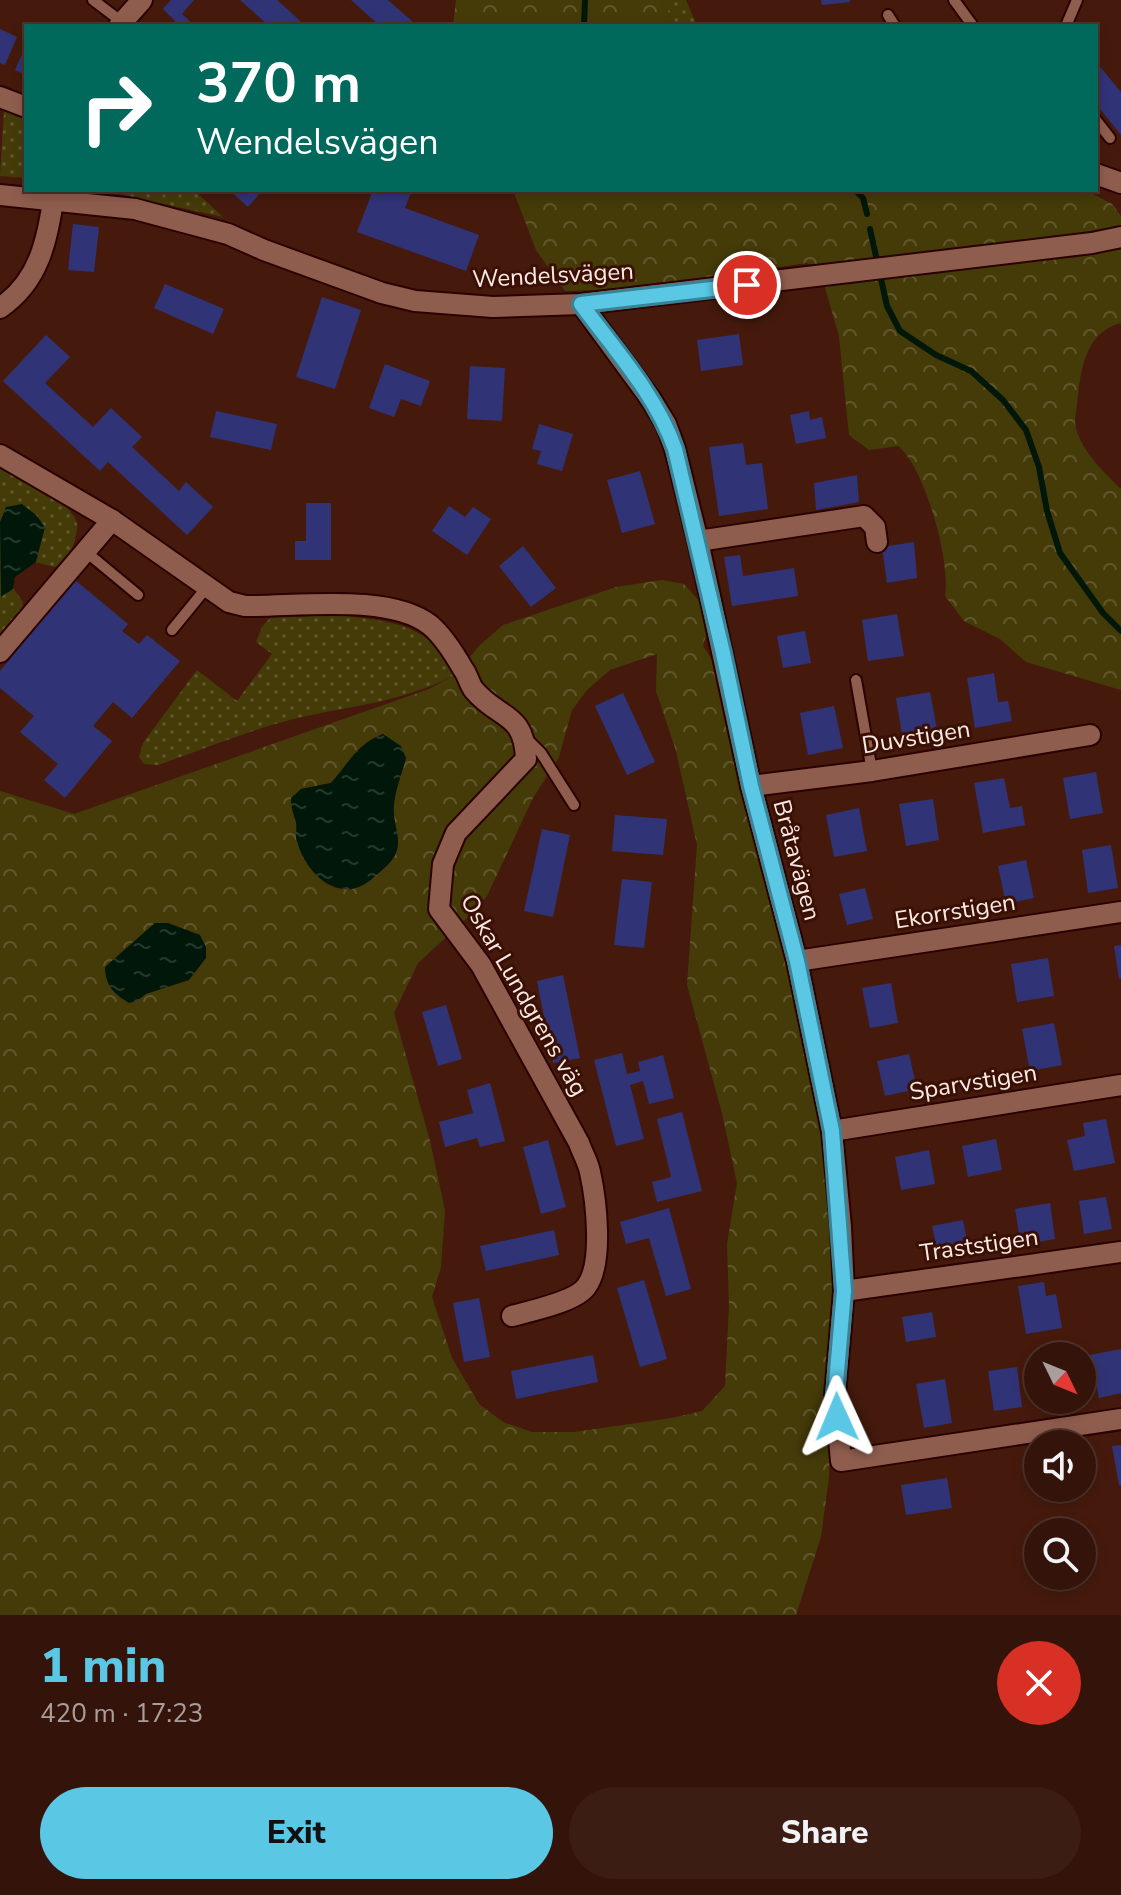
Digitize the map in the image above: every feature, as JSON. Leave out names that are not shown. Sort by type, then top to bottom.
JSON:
[{"type":"street","points":[[121,24],[142,0]]},
{"type":"street","points":[[0,97],[24,106]]},
{"type":"street","points":[[1098,175],[1121,183]]},
{"type":"street","name":"Wendelsvägen","points":[[0,195],[54,195],[135,209],[228,234],[344,280],[415,301],[493,307],[581,304],[1121,237]]},
{"type":"street","points":[[0,308],[26,285],[36,271],[50,226],[54,195]]},
{"type":"street","name":"Bråtavägen","points":[[581,304],[666,424],[675,449],[751,786],[797,961],[832,1131],[844,1291],[835,1395],[841,1461],[1121,1419]]},
{"type":"street","points":[[0,455],[112,520],[229,602],[245,606],[350,604],[400,610],[416,617],[432,626],[464,670],[473,689],[512,720],[525,737]]},
{"type":"street","points":[[698,541],[864,516],[875,527],[877,542]]},
{"type":"street","points":[[0,652],[112,520]]},
{"type":"street","name":"Duvstigen","points":[[751,786],[872,771],[1090,735]]},
{"type":"street","name":"Oskar Lundgrens väg","points":[[512,1316],[573,1297],[586,1287],[593,1271],[598,1244],[590,1170],[579,1143],[481,965],[439,909],[443,864],[456,833],[526,759],[525,737]]},
{"type":"street","name":"Ekorrstigen","points":[[797,961],[1121,912]]},
{"type":"street","name":"Sparvstigen","points":[[832,1131],[1121,1085]]},
{"type":"street","name":"Traststigen","points":[[844,1291],[1121,1252]]},
{"type":"lane","points":[[93,0],[121,24]]},
{"type":"lane","points":[[954,0],[972,24]]},
{"type":"lane","points":[[1067,24],[1077,0]]},
{"type":"lane","points":[[888,15],[894,24]]},
{"type":"lane","points":[[1098,123],[1110,138]]},
{"type":"lane","points":[[85,551],[138,595]]},
{"type":"lane","points":[[172,630],[207,587]]},
{"type":"lane","points":[[856,680],[872,771]]},
{"type":"lane","points":[[525,737],[541,753],[574,805]]},
{"type":"green space","points":[[456,0],[660,0],[677,24],[453,24]]},
{"type":"green space","points":[[660,0],[686,0],[696,24],[677,24]]},
{"type":"green space","points":[[4,111],[24,119],[24,178],[0,176]]},
{"type":"green space","points":[[110,192],[196,192],[223,217]]},
{"type":"green space","points":[[514,192],[1089,192],[1112,204],[1121,216],[1121,323],[1099,335],[1086,355],[1075,423],[1079,438],[1089,454],[1121,489],[1121,690],[1026,662],[1000,639],[964,621],[945,596],[944,561],[934,516],[908,457],[898,446],[869,450],[849,435],[839,336],[819,267],[807,263],[622,289],[565,291],[536,250]]},
{"type":"green space","points":[[0,469],[56,499],[73,515],[77,526],[72,547],[62,562],[55,567],[35,562],[15,577],[13,588],[23,602],[21,616],[0,640]]},
{"type":"green space","points":[[662,580],[684,584],[702,604],[709,624],[703,646],[717,667],[798,1006],[821,1129],[837,1279],[829,1477],[821,1537],[796,1615],[0,1615],[0,791],[74,814],[429,689],[456,674],[479,646],[503,625],[616,587]],"holes":[[[657,654],[656,691],[676,751],[697,845],[687,985],[722,1113],[737,1183],[727,1244],[729,1306],[725,1386],[702,1411],[574,1432],[532,1432],[503,1422],[479,1404],[452,1358],[432,1297],[441,1267],[445,1210],[430,1141],[394,1013],[418,963],[487,896],[533,798],[559,757],[572,710],[587,690],[610,670]],[[383,734],[406,758],[393,804],[397,850],[387,866],[369,879],[351,890],[336,888],[325,883],[311,869],[296,839],[301,789],[331,783],[360,748]],[[155,923],[200,935],[162,988],[145,994],[105,967]]]},
{"type":"green space","points":[[338,615],[391,623],[421,634],[445,657],[456,674],[398,697],[298,718],[245,733],[158,765],[144,764],[139,757],[143,743],[197,670],[237,701],[272,654],[256,642],[270,618]]},
{"type":"water","points":[[22,504],[45,527],[36,562],[15,577],[13,589],[1,597],[0,522],[6,507]]},
{"type":"water","points":[[383,734],[401,746],[406,758],[394,806],[397,849],[388,864],[362,886],[338,888],[317,876],[308,866],[296,839],[291,798],[301,789],[331,783],[360,749]]},
{"type":"water","points":[[155,923],[168,923],[200,935],[206,947],[206,958],[189,980],[129,1003],[111,988],[105,967]]},
{"type":"building","points":[[171,0],[194,0],[182,14],[193,24],[172,24],[175,21],[163,9]]},
{"type":"building","points":[[240,0],[277,0],[304,24],[267,24]]},
{"type":"building","points":[[351,0],[388,0],[415,24],[378,24]]},
{"type":"building","points":[[821,0],[850,0],[850,2],[822,5]]},
{"type":"building","points":[[0,29],[17,37],[5,65],[0,63]]},
{"type":"building","points":[[24,50],[24,74],[15,70]]},
{"type":"building","points":[[1098,64],[1121,92],[1121,135],[1098,106]]},
{"type":"building","points":[[231,192],[261,192],[248,207]]},
{"type":"building","points":[[372,192],[411,192],[405,208],[479,235],[466,271],[357,232]]},
{"type":"building","points":[[73,224],[99,227],[94,272],[68,270]]},
{"type":"building","points":[[165,284],[224,309],[213,334],[154,308]]},
{"type":"building","points":[[322,297],[361,310],[335,389],[296,377]]},
{"type":"building","points":[[739,334],[743,365],[701,371],[697,340]]},
{"type":"building","points":[[46,335],[70,357],[45,383],[93,427],[111,408],[142,437],[132,447],[179,491],[186,482],[213,507],[187,535],[108,462],[100,471],[3,381]]},
{"type":"building","points":[[385,364],[430,381],[421,406],[401,399],[394,417],[369,408]]},
{"type":"building","points":[[470,366],[505,368],[502,421],[467,419]]},
{"type":"building","points":[[216,411],[277,424],[271,450],[210,437]]},
{"type":"building","points":[[809,411],[810,420],[822,417],[826,438],[796,444],[790,415]]},
{"type":"building","points":[[539,424],[573,434],[562,471],[537,464],[541,451],[532,449]]},
{"type":"building","points":[[743,443],[746,465],[762,463],[768,509],[719,516],[709,447]]},
{"type":"building","points":[[640,471],[655,524],[622,533],[607,480]]},
{"type":"building","points":[[857,475],[859,502],[816,510],[814,483]]},
{"type":"building","points":[[306,503],[331,503],[331,560],[295,560],[295,541],[306,541]]},
{"type":"building","points":[[449,506],[465,517],[473,507],[491,519],[467,555],[432,531]]},
{"type":"building","points":[[914,542],[917,578],[887,583],[882,547]]},
{"type":"building","points":[[523,546],[556,588],[531,607],[499,566]]},
{"type":"building","points":[[740,555],[743,576],[794,568],[798,596],[732,606],[724,557]]},
{"type":"building","points":[[75,580],[128,624],[122,631],[139,644],[147,635],[180,661],[132,718],[113,702],[93,726],[112,741],[65,798],[44,780],[58,764],[20,732],[34,716],[0,688],[0,671]]},
{"type":"building","points":[[897,614],[904,656],[868,661],[862,620]]},
{"type":"building","points":[[805,631],[811,663],[783,668],[777,636]]},
{"type":"building","points":[[994,673],[998,702],[1008,701],[1012,721],[975,728],[967,678]]},
{"type":"building","points":[[930,692],[938,735],[903,741],[896,698]]},
{"type":"building","points":[[623,693],[655,762],[627,775],[595,706]]},
{"type":"building","points":[[834,706],[843,748],[808,755],[800,713]]},
{"type":"building","points":[[1096,772],[1103,813],[1070,819],[1063,778]]},
{"type":"building","points":[[1004,778],[1010,808],[1022,806],[1025,825],[983,833],[974,783]]},
{"type":"building","points":[[933,799],[939,840],[906,846],[899,804]]},
{"type":"building","points":[[859,808],[867,851],[834,857],[826,815]]},
{"type":"building","points":[[615,815],[667,819],[663,855],[612,851]]},
{"type":"building","points":[[542,829],[570,835],[553,917],[524,911]]},
{"type":"building","points":[[1111,845],[1118,888],[1088,893],[1082,850]]},
{"type":"building","points":[[1026,860],[1034,898],[1006,904],[998,866]]},
{"type":"building","points":[[622,879],[652,882],[644,948],[614,945]]},
{"type":"building","points":[[865,888],[873,919],[847,925],[839,894]]},
{"type":"building","points":[[1121,945],[1121,978],[1119,979],[1114,946]]},
{"type":"building","points":[[1048,958],[1054,996],[1017,1002],[1011,964]]},
{"type":"building","points":[[563,975],[580,1058],[553,1063],[537,981]]},
{"type":"building","points":[[891,983],[898,1023],[870,1028],[862,988]]},
{"type":"building","points":[[446,1005],[462,1059],[438,1066],[422,1012]]},
{"type":"building","points":[[1054,1023],[1062,1065],[1030,1071],[1022,1029]]},
{"type":"building","points":[[622,1053],[627,1074],[640,1071],[638,1062],[663,1055],[674,1098],[649,1104],[643,1081],[630,1085],[644,1139],[616,1146],[594,1060]]},
{"type":"building","points":[[909,1054],[917,1089],[885,1096],[877,1061]]},
{"type":"building","points":[[490,1083],[505,1141],[480,1147],[477,1138],[445,1147],[439,1122],[473,1113],[467,1090]]},
{"type":"building","points":[[682,1112],[702,1191],[657,1202],[652,1182],[671,1177],[657,1119]]},
{"type":"building","points":[[1106,1119],[1115,1163],[1074,1171],[1067,1140],[1085,1136],[1083,1123]]},
{"type":"building","points":[[996,1139],[1002,1170],[968,1177],[962,1146]]},
{"type":"building","points":[[548,1140],[566,1207],[541,1214],[523,1147]]},
{"type":"building","points":[[929,1150],[935,1184],[901,1190],[895,1157]]},
{"type":"building","points":[[1106,1197],[1112,1229],[1084,1234],[1079,1201]]},
{"type":"building","points":[[1050,1203],[1055,1239],[1021,1245],[1015,1209]]},
{"type":"building","points":[[669,1208],[691,1289],[666,1296],[649,1238],[626,1244],[620,1222]]},
{"type":"building","points":[[963,1220],[969,1251],[939,1258],[932,1226]]},
{"type":"building","points":[[554,1230],[559,1255],[486,1271],[480,1246]]},
{"type":"building","points":[[644,1280],[667,1359],[640,1367],[617,1288]]},
{"type":"building","points":[[1044,1282],[1046,1296],[1056,1294],[1062,1328],[1026,1334],[1018,1286]]},
{"type":"building","points":[[479,1298],[490,1357],[464,1362],[453,1303]]},
{"type":"building","points":[[932,1312],[936,1337],[906,1342],[902,1317]]},
{"type":"building","points":[[1121,1349],[1121,1393],[1099,1398],[1096,1354]]},
{"type":"building","points":[[593,1355],[598,1382],[516,1399],[511,1371]]},
{"type":"building","points":[[1017,1367],[1022,1407],[994,1411],[988,1371]]},
{"type":"building","points":[[945,1379],[952,1423],[924,1428],[916,1384]]},
{"type":"building","points":[[1121,1445],[1121,1485],[1119,1485],[1112,1446]]},
{"type":"building","points":[[947,1478],[952,1508],[906,1515],[901,1485]]},
{"type":"waterway","points":[[584,24],[585,0]]},
{"type":"waterway","points":[[857,192],[863,198],[867,214]]},
{"type":"waterway","points":[[870,229],[887,306],[900,331],[936,355],[971,371],[1003,400],[1026,430],[1039,467],[1047,511],[1060,553],[1103,613],[1121,631]]},
{"type":"route","points":[[747,285],[581,304],[650,398],[666,424],[675,449],[751,786],[797,961],[832,1131],[841,1227],[844,1291],[835,1395],[837,1417]]}]
